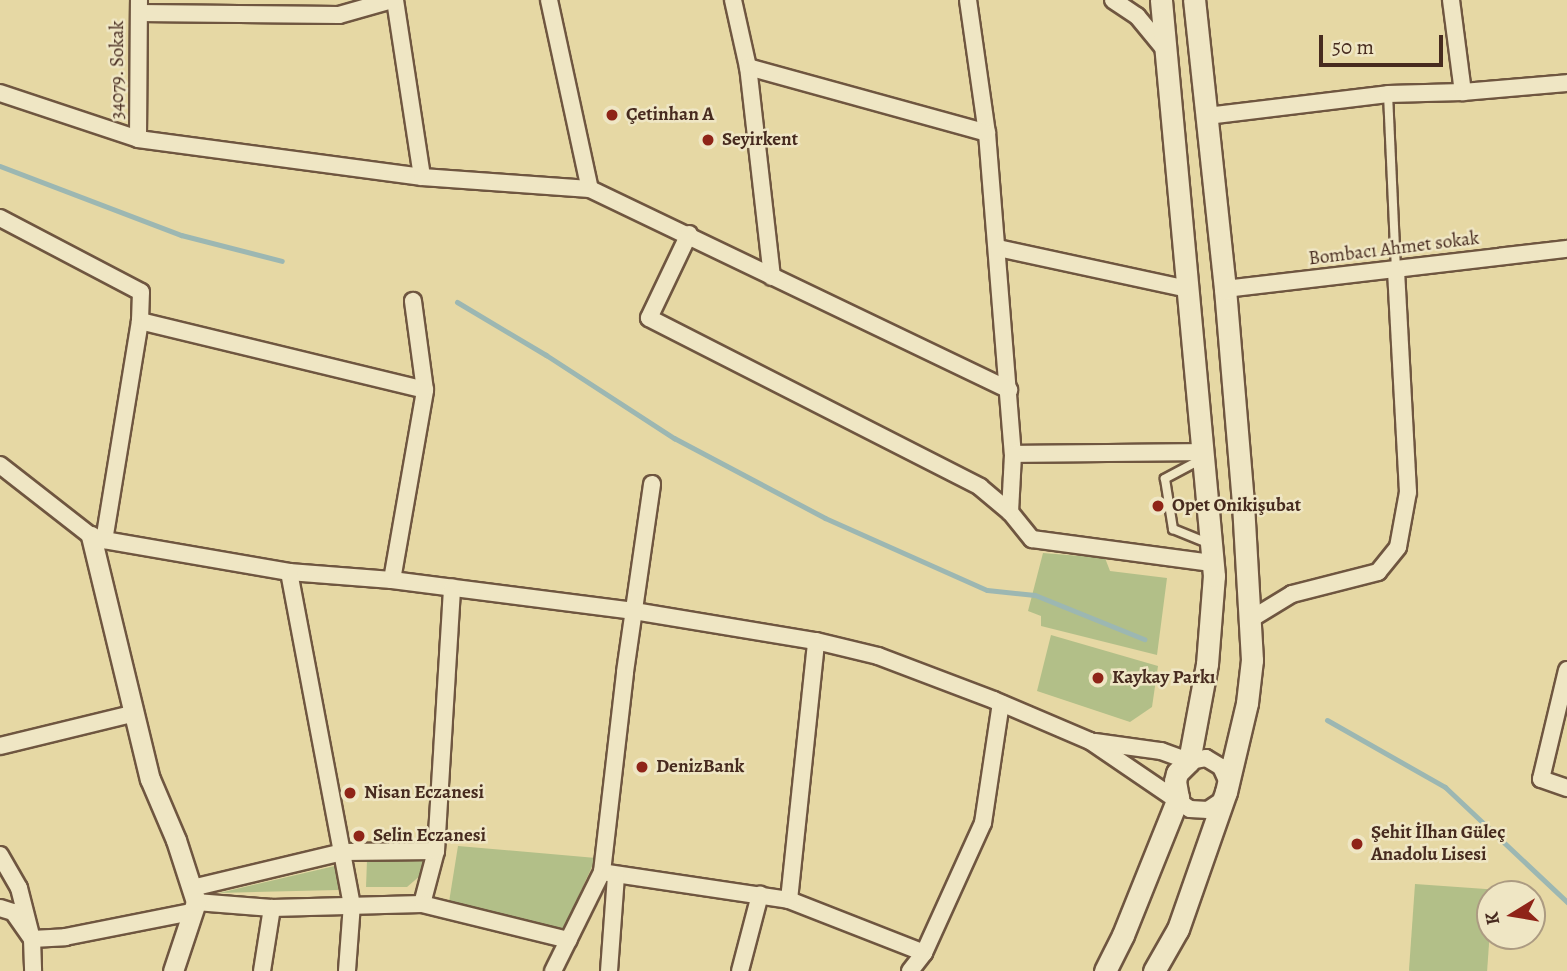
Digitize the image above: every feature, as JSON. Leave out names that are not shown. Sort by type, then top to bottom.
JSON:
[{"type":"main road","points":[[1105,971],[1123,935],[1178,798],[1175,781],[1177,773],[1189,761],[1206,664],[1212,553],[1161,0]]},
{"type":"main road","points":[[1154,971],[1178,929],[1225,792],[1247,703],[1252,660],[1225,289],[1194,0]]},
{"type":"street","points":[[139,7],[339,15],[393,0],[422,177]]},
{"type":"street","points":[[549,0],[590,189]]},
{"type":"street","points":[[733,0],[748,67],[772,277]]},
{"type":"street","points":[[968,0],[987,133],[998,248],[1013,454],[1010,512]]},
{"type":"street","points":[[1113,0],[1137,16],[1166,50]]},
{"type":"street","points":[[1451,0],[1463,92]]},
{"type":"street","name":"34079. Sokak","points":[[138,139],[139,7]]},
{"type":"street","points":[[748,67],[987,133]]},
{"type":"street","points":[[1207,116],[1388,94],[1463,92],[1567,83]]},
{"type":"street","points":[[0,93],[138,139],[422,177],[590,189],[689,234],[772,277],[1009,390]]},
{"type":"street","points":[[0,218],[141,292],[141,321],[98,538],[150,779],[193,901],[173,971]]},
{"type":"street","points":[[689,234],[649,318],[980,487],[1010,512],[1032,539],[1212,553]]},
{"type":"street","points":[[998,248],[1187,289]]},
{"type":"street","name":"Bombacı Ahmet sokak","points":[[1225,289],[1567,249]]},
{"type":"street","points":[[1251,619],[1292,594],[1378,572],[1398,547],[1408,492],[1396,271]]},
{"type":"street","points":[[392,580],[425,390],[413,301]]},
{"type":"street","points":[[141,321],[425,390]]},
{"type":"street","points":[[1013,454],[1202,455]]},
{"type":"street","points":[[0,465],[98,538],[289,572],[392,580],[634,611],[816,642],[878,656],[1001,703],[1090,741],[1178,798],[1190,809],[1208,810],[1225,792],[1226,774],[1206,758],[1189,761],[1161,751],[1090,741]]},
{"type":"street","points":[[609,971],[609,874],[634,611],[652,484]]},
{"type":"street","points":[[289,572],[352,904],[347,971]]},
{"type":"street","points":[[422,904],[436,851],[452,587]]},
{"type":"street","points":[[789,900],[816,642]]},
{"type":"street","points":[[1567,670],[1541,779],[1567,788]]},
{"type":"street","points":[[910,971],[923,953],[984,822],[1001,703]]},
{"type":"street","points":[[0,746],[135,713]]},
{"type":"street","points":[[32,939],[65,937],[193,901],[343,852],[436,851]]},
{"type":"street","points":[[0,855],[19,888],[32,939],[33,971]]},
{"type":"street","points":[[609,874],[789,900],[923,953]]},
{"type":"street","points":[[553,971],[609,874]]},
{"type":"street","points":[[740,971],[760,895]]},
{"type":"street","points":[[193,901],[272,908],[422,904],[569,940]]},
{"type":"street","points":[[0,908],[13,912],[32,939]]},
{"type":"street","points":[[262,971],[272,908]]},
{"type":"lane","points":[[1388,94],[1396,271]]},
{"type":"lane","points":[[1202,455],[1165,479],[1173,529],[1212,553]]},
{"type":"green space","points":[[1043,553],[1105,558],[1110,571],[1167,578],[1157,655],[1041,626],[1041,616],[1028,611]]},
{"type":"green space","name":"Kaykay Parkı","points":[[1051,635],[1158,666],[1152,707],[1130,722],[1037,691]]},
{"type":"green space","points":[[458,846],[596,858],[563,930],[449,902]]},
{"type":"green space","points":[[367,860],[425,860],[421,875],[407,887],[366,887]]},
{"type":"green space","points":[[339,865],[338,890],[219,893]]},
{"type":"green space","points":[[1415,884],[1476,888],[1476,950],[1489,950],[1487,971],[1409,971]]},
{"type":"waterway","points":[[0,166],[181,235],[282,261]]},
{"type":"waterway","points":[[457,302],[546,355],[674,438],[825,518],[987,590],[1035,595],[1144,639]]},
{"type":"waterway","points":[[1327,720],[1445,787],[1567,902]]},
{"type":"place","name":"Çetinhan A","points":[[612,115]]},
{"type":"place","name":"Seyirkent","points":[[708,140]]},
{"type":"place","name":"Opet Onikişubat","points":[[1158,506]]},
{"type":"place","name":"Kaykay Parkı","points":[[1098,678]]},
{"type":"place","name":"DenizBank","points":[[642,767]]},
{"type":"place","name":"Nisan Eczanesi","points":[[350,793]]},
{"type":"place","name":"Selin Eczanesi","points":[[359,836]]},
{"type":"place","name":"Şehit İlhan Güleç Anadolu Lisesi","points":[[1357,844]]}]
